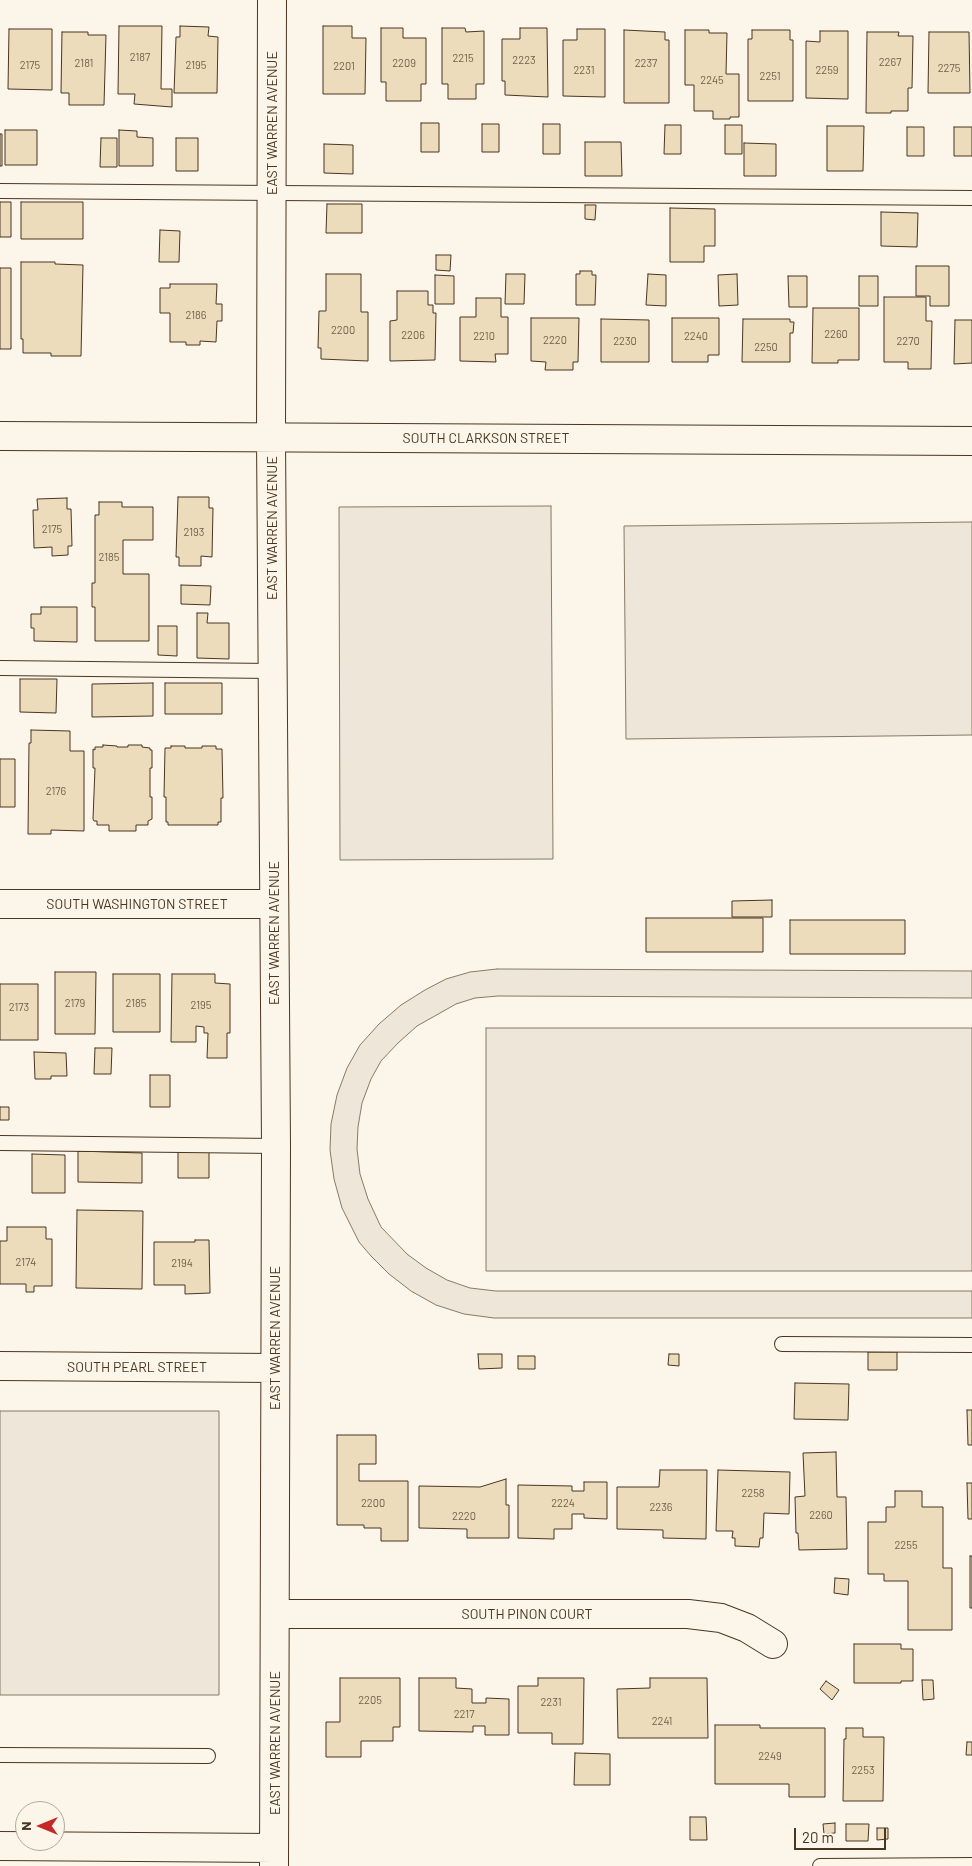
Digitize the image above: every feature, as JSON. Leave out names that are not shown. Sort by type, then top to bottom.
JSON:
[{"type":"street","name":"EAST WARREN AVENUE","points":[[272,0],[271,437],[276,1146],[274,1857]]},
{"type":"street","name":"SOUTH CLARKSON STREET","points":[[0,436],[972,441]]},
{"type":"street","name":"SOUTH WASHINGTON STREET","points":[[0,904],[274,904]]},
{"type":"street","name":"SOUTH PEARL STREET","points":[[0,1366],[275,1368]]},
{"type":"street","name":"SOUTH PINON COURT","points":[[276,1614],[688,1614],[721,1618],[747,1628],[773,1644]]},
{"type":"street","points":[[0,1846],[274,1857]]},
{"type":"lane","points":[[0,191],[972,198]]},
{"type":"lane","points":[[0,668],[272,671]]},
{"type":"lane","points":[[0,1143],[276,1146]]},
{"type":"lane","points":[[782,1344],[972,1345]]},
{"type":"lane","points":[[0,1755],[208,1756]]},
{"type":"lane","points":[[820,1866],[972,1865]]},
{"type":"shaded area","points":[[551,506],[553,859],[340,860],[339,507]]},
{"type":"shaded area","points":[[972,522],[972,735],[626,739],[624,526]]},
{"type":"shaded area","points":[[497,969],[972,971],[972,998],[498,996],[475,998],[456,1004],[417,1026],[381,1061],[371,1079],[362,1103],[358,1127],[357,1149],[360,1174],[368,1199],[381,1227],[407,1254],[426,1268],[447,1280],[470,1288],[496,1291],[972,1291],[972,1318],[494,1318],[464,1314],[436,1305],[411,1291],[389,1274],[359,1242],[342,1208],[334,1179],[330,1150],[331,1124],[337,1095],[347,1068],[360,1045],[379,1024],[401,1005],[446,979],[470,972]]},
{"type":"shaded area","points":[[486,1028],[972,1028],[972,1271],[486,1271]]},
{"type":"shaded area","points":[[0,1411],[219,1411],[219,1695],[0,1695]]},
{"type":"building","points":[[119,26],[162,26],[161,89],[172,89],[172,107],[134,104],[135,94],[118,94]]},
{"type":"building","points":[[180,26],[209,27],[208,36],[218,37],[217,93],[174,93],[176,37],[180,37]]},
{"type":"building","points":[[323,26],[352,26],[352,38],[366,38],[365,94],[323,94]]},
{"type":"building","points":[[381,28],[403,28],[403,38],[426,38],[426,84],[421,84],[421,101],[386,101],[386,82],[381,82]]},
{"type":"building","points":[[442,28],[465,28],[466,32],[484,31],[484,84],[476,84],[476,99],[448,99],[448,84],[442,84]]},
{"type":"building","points":[[520,28],[547,28],[548,97],[505,95],[505,81],[502,81],[502,39],[520,39]]},
{"type":"building","points":[[9,29],[52,29],[52,90],[8,89]]},
{"type":"building","points":[[577,29],[605,29],[605,97],[563,96],[563,40],[577,40]]},
{"type":"building","points":[[624,30],[665,32],[665,40],[669,40],[669,103],[624,103]]},
{"type":"building","points":[[685,30],[709,30],[709,33],[727,33],[726,74],[739,74],[739,117],[713,119],[713,111],[694,111],[694,85],[685,85]]},
{"type":"building","points":[[752,30],[790,30],[790,40],[793,40],[793,101],[748,101],[748,39],[752,39]]},
{"type":"building","points":[[820,31],[848,31],[848,99],[806,98],[806,41],[820,42]]},
{"type":"building","points":[[62,32],[88,32],[88,35],[106,35],[104,105],[69,105],[69,93],[61,93]]},
{"type":"building","points":[[867,32],[899,32],[898,36],[913,36],[912,88],[908,88],[908,111],[866,113]]},
{"type":"building","points":[[929,32],[969,32],[970,93],[928,93]]},
{"type":"building","points":[[421,123],[439,123],[439,152],[421,152]]},
{"type":"building","points":[[482,124],[499,124],[499,152],[482,152]]},
{"type":"building","points":[[543,124],[560,124],[560,154],[543,154]]},
{"type":"building","points":[[665,125],[681,125],[681,154],[664,154]]},
{"type":"building","points":[[725,125],[742,125],[742,154],[725,154]]},
{"type":"building","points":[[827,126],[864,126],[863,171],[827,171]]},
{"type":"building","points":[[907,127],[924,127],[924,156],[907,156]]},
{"type":"building","points":[[954,127],[972,127],[972,156],[954,156]]},
{"type":"building","points":[[5,130],[37,130],[37,165],[5,165]]},
{"type":"building","points":[[119,130],[137,131],[137,137],[153,138],[153,166],[119,166]]},
{"type":"building","points":[[0,134],[2,134],[2,166],[0,166]]},
{"type":"building","points":[[101,138],[117,138],[117,167],[100,167]]},
{"type":"building","points":[[176,138],[198,138],[198,171],[176,171]]},
{"type":"building","points":[[585,142],[621,142],[622,176],[585,176]]},
{"type":"building","points":[[744,143],[776,144],[776,176],[744,176]]},
{"type":"building","points":[[324,144],[353,145],[353,174],[324,173]]},
{"type":"building","points":[[0,202],[11,202],[11,237],[0,237]]},
{"type":"building","points":[[21,202],[83,202],[83,239],[21,239]]},
{"type":"building","points":[[327,204],[362,204],[362,233],[326,233]]},
{"type":"building","points":[[585,205],[596,205],[595,220],[585,219]]},
{"type":"building","points":[[670,208],[715,209],[715,246],[704,246],[704,262],[670,262]]},
{"type":"building","points":[[881,212],[918,213],[917,247],[881,246]]},
{"type":"building","points":[[160,230],[180,231],[179,262],[159,262]]},
{"type":"building","points":[[436,255],[451,255],[450,271],[436,270]]},
{"type":"building","points":[[21,262],[55,262],[55,264],[83,265],[81,356],[51,356],[51,353],[23,353],[23,339],[21,339]]},
{"type":"building","points":[[916,266],[949,266],[949,306],[930,306],[930,296],[916,296]]},
{"type":"building","points":[[0,268],[11,268],[11,349],[0,349]]},
{"type":"building","points":[[580,271],[592,271],[592,275],[596,275],[595,305],[576,305],[576,274],[580,274]]},
{"type":"building","points":[[326,274],[361,274],[361,312],[368,312],[368,361],[321,359],[321,348],[318,348],[319,311],[326,311]]},
{"type":"building","points":[[506,274],[525,274],[524,304],[505,304]]},
{"type":"building","points":[[648,274],[666,275],[666,306],[646,305]]},
{"type":"building","points":[[737,274],[738,305],[719,306],[718,275]]},
{"type":"building","points":[[435,275],[454,276],[454,304],[435,304]]},
{"type":"building","points":[[788,276],[807,276],[807,307],[789,307]]},
{"type":"building","points":[[859,276],[878,276],[878,306],[859,306]]},
{"type":"building","points":[[170,284],[217,284],[216,304],[222,304],[222,321],[217,321],[216,342],[200,341],[200,345],[186,345],[186,342],[170,342],[170,313],[160,313],[160,288],[170,288]]},
{"type":"building","points":[[397,291],[428,291],[428,305],[433,305],[433,313],[436,313],[435,360],[390,361],[390,321],[397,320]]},
{"type":"building","points":[[884,297],[926,297],[926,321],[932,321],[931,369],[908,369],[908,362],[884,362]]},
{"type":"building","points":[[476,298],[501,298],[501,317],[508,317],[508,354],[495,354],[496,362],[460,361],[460,317],[476,317]]},
{"type":"building","points":[[813,308],[859,308],[859,360],[838,360],[838,363],[812,363]]},
{"type":"building","points":[[531,318],[579,318],[578,362],[573,362],[573,370],[545,370],[546,362],[531,361]]},
{"type":"building","points":[[672,318],[719,318],[719,355],[708,355],[708,362],[672,362]]},
{"type":"building","points":[[601,319],[649,320],[649,362],[601,362]]},
{"type":"building","points":[[743,319],[790,319],[790,322],[794,322],[793,333],[790,333],[790,362],[742,362]]},
{"type":"building","points":[[955,320],[972,320],[972,363],[954,364]]},
{"type":"building","points":[[178,497],[209,497],[209,508],[213,508],[212,557],[201,556],[201,566],[179,566],[179,557],[176,557]]},
{"type":"building","points":[[67,498],[67,509],[71,509],[72,546],[68,546],[68,555],[52,556],[52,547],[34,548],[33,510],[38,510],[37,499]]},
{"type":"building","points":[[99,502],[122,502],[122,507],[153,507],[153,540],[123,540],[123,574],[149,574],[149,641],[95,641],[95,607],[92,607],[92,583],[95,583],[95,515],[99,515]]},
{"type":"building","points":[[181,585],[211,586],[210,605],[181,604]]},
{"type":"building","points":[[41,607],[77,607],[77,642],[34,641],[34,628],[31,628],[31,614],[41,614]]},
{"type":"building","points":[[197,613],[208,613],[207,623],[229,623],[229,659],[197,658]]},
{"type":"building","points":[[158,626],[177,626],[177,656],[158,655]]},
{"type":"building","points":[[20,679],[57,679],[56,713],[20,712]]},
{"type":"building","points":[[153,683],[153,716],[92,717],[92,684]]},
{"type":"building","points":[[165,683],[222,683],[222,714],[165,714]]},
{"type":"building","points":[[31,730],[70,731],[70,751],[84,751],[84,831],[51,830],[51,834],[28,834],[29,743],[31,743]]},
{"type":"building","points":[[103,745],[128,747],[128,745],[142,745],[142,747],[152,750],[150,797],[152,797],[152,819],[148,821],[148,825],[136,825],[136,831],[109,831],[109,825],[97,825],[97,821],[93,819],[95,768],[93,768],[93,749],[95,750],[95,747],[103,747]]},
{"type":"building","points":[[171,746],[202,748],[202,746],[216,746],[216,749],[222,749],[223,798],[221,798],[221,822],[218,822],[218,825],[168,825],[168,822],[166,822],[166,797],[164,797],[165,748],[171,748]]},
{"type":"building","points":[[0,759],[15,759],[15,807],[0,807]]},
{"type":"building","points":[[772,900],[772,917],[732,917],[732,901]]},
{"type":"building","points":[[646,918],[763,918],[763,952],[646,952]]},
{"type":"building","points":[[790,920],[905,920],[905,954],[790,954]]},
{"type":"building","points":[[55,972],[96,972],[95,1034],[55,1034]]},
{"type":"building","points":[[113,974],[160,974],[160,1032],[113,1032]]},
{"type":"building","points":[[172,974],[215,974],[215,983],[230,984],[230,1033],[227,1033],[227,1058],[207,1058],[208,1033],[204,1033],[204,1027],[196,1026],[196,1042],[171,1042]]},
{"type":"building","points":[[0,984],[38,984],[38,1040],[0,1040]]},
{"type":"building","points":[[95,1048],[112,1048],[111,1074],[94,1074]]},
{"type":"building","points":[[34,1052],[66,1053],[67,1076],[35,1079]]},
{"type":"building","points":[[150,1075],[170,1075],[170,1107],[150,1107]]},
{"type":"building","points":[[0,1107],[9,1107],[9,1120],[0,1120]]},
{"type":"building","points":[[178,1147],[209,1147],[209,1178],[178,1178]]},
{"type":"building","points":[[78,1151],[142,1153],[142,1183],[78,1182]]},
{"type":"building","points":[[32,1154],[65,1155],[65,1193],[32,1193]]},
{"type":"building","points":[[77,1210],[143,1211],[142,1289],[76,1288]]},
{"type":"building","points":[[7,1227],[46,1227],[46,1239],[52,1239],[52,1286],[34,1286],[34,1292],[26,1292],[26,1284],[0,1284],[0,1241],[7,1241]]},
{"type":"building","points":[[195,1240],[209,1240],[210,1293],[185,1294],[185,1285],[154,1285],[154,1242],[195,1242]]},
{"type":"building","points":[[868,1352],[897,1352],[897,1370],[868,1370]]},
{"type":"building","points":[[478,1354],[502,1354],[502,1368],[479,1369]]},
{"type":"building","points":[[669,1354],[679,1354],[679,1366],[668,1365]]},
{"type":"building","points":[[518,1356],[535,1356],[535,1369],[518,1369]]},
{"type":"building","points":[[795,1383],[849,1384],[848,1420],[794,1419]]},
{"type":"building","points":[[967,1410],[972,1410],[972,1445],[968,1445]]},
{"type":"building","points":[[337,1435],[376,1435],[376,1464],[359,1464],[359,1481],[408,1481],[408,1541],[381,1541],[381,1528],[364,1528],[364,1525],[337,1525]]},
{"type":"building","points":[[836,1452],[837,1497],[846,1497],[847,1549],[799,1550],[798,1533],[796,1533],[795,1497],[805,1496],[803,1453]]},
{"type":"building","points":[[660,1470],[707,1470],[706,1539],[663,1538],[663,1530],[617,1529],[617,1487],[659,1487]]},
{"type":"building","points":[[718,1470],[790,1472],[789,1514],[764,1513],[763,1538],[760,1538],[759,1547],[735,1546],[735,1538],[732,1538],[733,1531],[716,1531]]},
{"type":"building","points":[[506,1479],[506,1505],[509,1505],[509,1538],[467,1538],[467,1529],[419,1528],[419,1486],[480,1487]]},
{"type":"building","points":[[584,1482],[607,1482],[607,1519],[584,1518],[584,1514],[572,1514],[572,1529],[554,1529],[554,1539],[518,1538],[518,1485],[572,1486],[572,1491],[584,1491]]},
{"type":"building","points":[[967,1483],[972,1483],[972,1519],[968,1519]]},
{"type":"building","points":[[895,1491],[922,1491],[922,1507],[943,1507],[943,1568],[952,1568],[952,1630],[908,1630],[908,1581],[884,1581],[884,1574],[868,1574],[868,1522],[886,1522],[886,1507],[895,1507]]},
{"type":"building","points":[[970,1556],[972,1556],[972,1608],[970,1608]]},
{"type":"building","points":[[835,1578],[849,1579],[848,1595],[834,1593]]},
{"type":"building","points":[[854,1644],[901,1644],[901,1649],[913,1649],[913,1681],[901,1681],[901,1683],[854,1683]]},
{"type":"building","points":[[340,1678],[400,1678],[400,1727],[393,1727],[393,1741],[361,1741],[361,1757],[326,1757],[326,1722],[340,1722]]},
{"type":"building","points":[[419,1678],[456,1678],[456,1688],[472,1689],[472,1703],[486,1703],[486,1698],[509,1699],[509,1735],[485,1735],[485,1726],[473,1726],[473,1732],[419,1731]]},
{"type":"building","points":[[538,1678],[584,1678],[583,1744],[552,1744],[552,1733],[518,1733],[518,1686],[538,1686]]},
{"type":"building","points":[[650,1678],[707,1678],[708,1738],[618,1738],[617,1689],[650,1688]]},
{"type":"building","points":[[922,1680],[933,1680],[934,1699],[923,1700]]},
{"type":"building","points":[[826,1681],[839,1690],[832,1700],[820,1689]]},
{"type":"building","points":[[715,1725],[760,1725],[760,1728],[825,1728],[825,1797],[789,1797],[789,1784],[715,1784]]},
{"type":"building","points":[[846,1728],[863,1728],[863,1737],[884,1737],[883,1801],[843,1801],[844,1739],[846,1739]]},
{"type":"building","points":[[967,1742],[972,1742],[972,1755],[966,1755]]},
{"type":"building","points":[[575,1753],[610,1754],[610,1785],[574,1785]]},
{"type":"building","points":[[690,1817],[706,1817],[707,1840],[690,1840]]},
{"type":"building","points":[[835,1823],[835,1833],[824,1834],[823,1824]]},
{"type":"building","points":[[846,1824],[869,1824],[868,1841],[846,1841]]},
{"type":"building","points":[[877,1828],[888,1828],[888,1839],[877,1840]]}]
